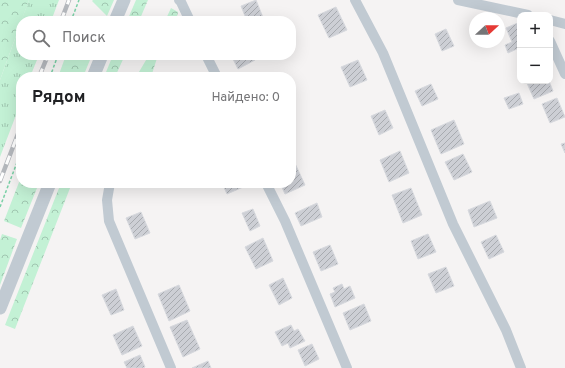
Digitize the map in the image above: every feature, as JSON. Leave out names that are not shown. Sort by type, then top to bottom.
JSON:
[{"type":"street","points":[[117,16],[124,0]]},
{"type":"street","points":[[179,0],[188,16]]},
{"type":"street","points":[[355,0],[383,52],[454,224],[506,330],[521,368]]},
{"type":"street","points":[[458,0],[517,13]]},
{"type":"street","points":[[553,21],[565,24]]},
{"type":"street","points":[[553,48],[565,74]]},
{"type":"street","points":[[95,72],[100,60]]},
{"type":"street","points":[[208,60],[214,72]]},
{"type":"street","points":[[0,308],[48,188]]},
{"type":"street","points":[[109,188],[107,200],[108,221],[170,368]]},
{"type":"street","points":[[268,188],[285,222],[347,368]]},
{"type":"path","points":[[73,16],[79,0]]},
{"type":"path","points":[[52,72],[56,60]]},
{"type":"path","points":[[0,207],[16,165]]},
{"type":"green space","points":[[0,0],[29,0],[23,16],[16,16],[16,36],[0,80]]},
{"type":"green space","points":[[29,0],[59,0],[53,16],[23,16]]},
{"type":"green space","points":[[114,0],[107,16],[92,1]]},
{"type":"green space","points":[[136,0],[148,0],[141,16],[129,16]]},
{"type":"green space","points":[[171,8],[178,12],[177,16],[167,16]]},
{"type":"green space","points":[[16,36],[16,60],[37,60],[32,72],[16,72],[16,115],[0,157],[0,80]]},
{"type":"green space","points":[[64,60],[90,60],[85,72],[60,72]]},
{"type":"green space","points":[[111,60],[123,60],[117,72],[106,72]]},
{"type":"green space","points":[[146,60],[156,60],[153,72],[139,72]]},
{"type":"green space","points":[[17,188],[37,188],[21,228],[4,221]]},
{"type":"green space","points":[[59,188],[70,188],[15,329],[5,325]]},
{"type":"green space","points":[[2,234],[17,239],[0,285],[0,240]]},
{"type":"building","points":[[256,0],[262,16],[245,16],[241,6]]},
{"type":"building","points":[[336,7],[347,30],[329,38],[318,15]]},
{"type":"building","points":[[517,23],[517,49],[508,53],[505,45],[512,42],[506,28]]},
{"type":"building","points":[[446,29],[454,46],[442,51],[435,34]]},
{"type":"building","points":[[234,60],[255,60],[238,69]]},
{"type":"building","points":[[358,60],[367,80],[350,87],[341,67]]},
{"type":"building","points":[[431,84],[438,99],[422,106],[415,91]]},
{"type":"building","points":[[527,84],[550,84],[553,91],[534,99]]},
{"type":"building","points":[[519,93],[523,104],[509,109],[504,98]]},
{"type":"building","points":[[557,98],[565,117],[550,123],[542,104]]},
{"type":"building","points":[[385,110],[393,128],[379,135],[371,116]]},
{"type":"building","points":[[454,120],[464,144],[441,154],[431,130]]},
{"type":"building","points":[[565,143],[565,153],[561,144]]},
{"type":"building","points":[[400,151],[409,173],[389,182],[380,160]]},
{"type":"building","points":[[463,154],[472,172],[454,180],[445,162]]},
{"type":"building","points":[[296,166],[305,185],[285,194],[282,188],[296,188]]},
{"type":"building","points":[[224,188],[241,188],[227,194]]},
{"type":"building","points":[[411,188],[422,215],[403,223],[392,195]]},
{"type":"building","points":[[490,201],[497,218],[474,227],[468,210]]},
{"type":"building","points":[[317,203],[322,217],[301,226],[295,213]]},
{"type":"building","points":[[253,209],[260,226],[250,231],[242,213]]},
{"type":"building","points":[[141,212],[150,233],[135,239],[126,218]]},
{"type":"building","points":[[428,234],[436,252],[418,259],[411,241]]},
{"type":"building","points":[[496,235],[504,252],[489,259],[481,242]]},
{"type":"building","points":[[263,238],[273,261],[256,269],[245,247]]},
{"type":"building","points":[[330,245],[338,264],[321,271],[313,252]]},
{"type":"building","points":[[446,267],[454,286],[436,293],[428,274]]},
{"type":"building","points":[[283,278],[292,298],[279,305],[269,285]]},
{"type":"building","points":[[342,284],[344,289],[350,286],[355,298],[335,307],[330,294],[335,292],[333,288]]},
{"type":"building","points":[[179,285],[190,311],[169,321],[158,294]]},
{"type":"building","points":[[116,289],[124,310],[111,315],[102,295]]},
{"type":"building","points":[[364,304],[371,321],[350,330],[343,313]]},
{"type":"building","points":[[187,320],[200,349],[183,357],[170,327]]},
{"type":"building","points":[[291,325],[294,331],[298,329],[305,341],[290,348],[288,343],[282,346],[275,332]]},
{"type":"building","points":[[133,326],[142,346],[122,355],[113,335]]},
{"type":"building","points":[[312,344],[319,359],[305,366],[298,350]]},
{"type":"building","points":[[140,355],[145,367],[127,368],[124,362]]},
{"type":"building","points":[[208,361],[211,368],[192,368]]},
{"type":"railway","points":[[63,16],[69,0]]},
{"type":"railway","points":[[41,72],[46,60]]},
{"type":"railway","points":[[0,181],[16,139]]}]
